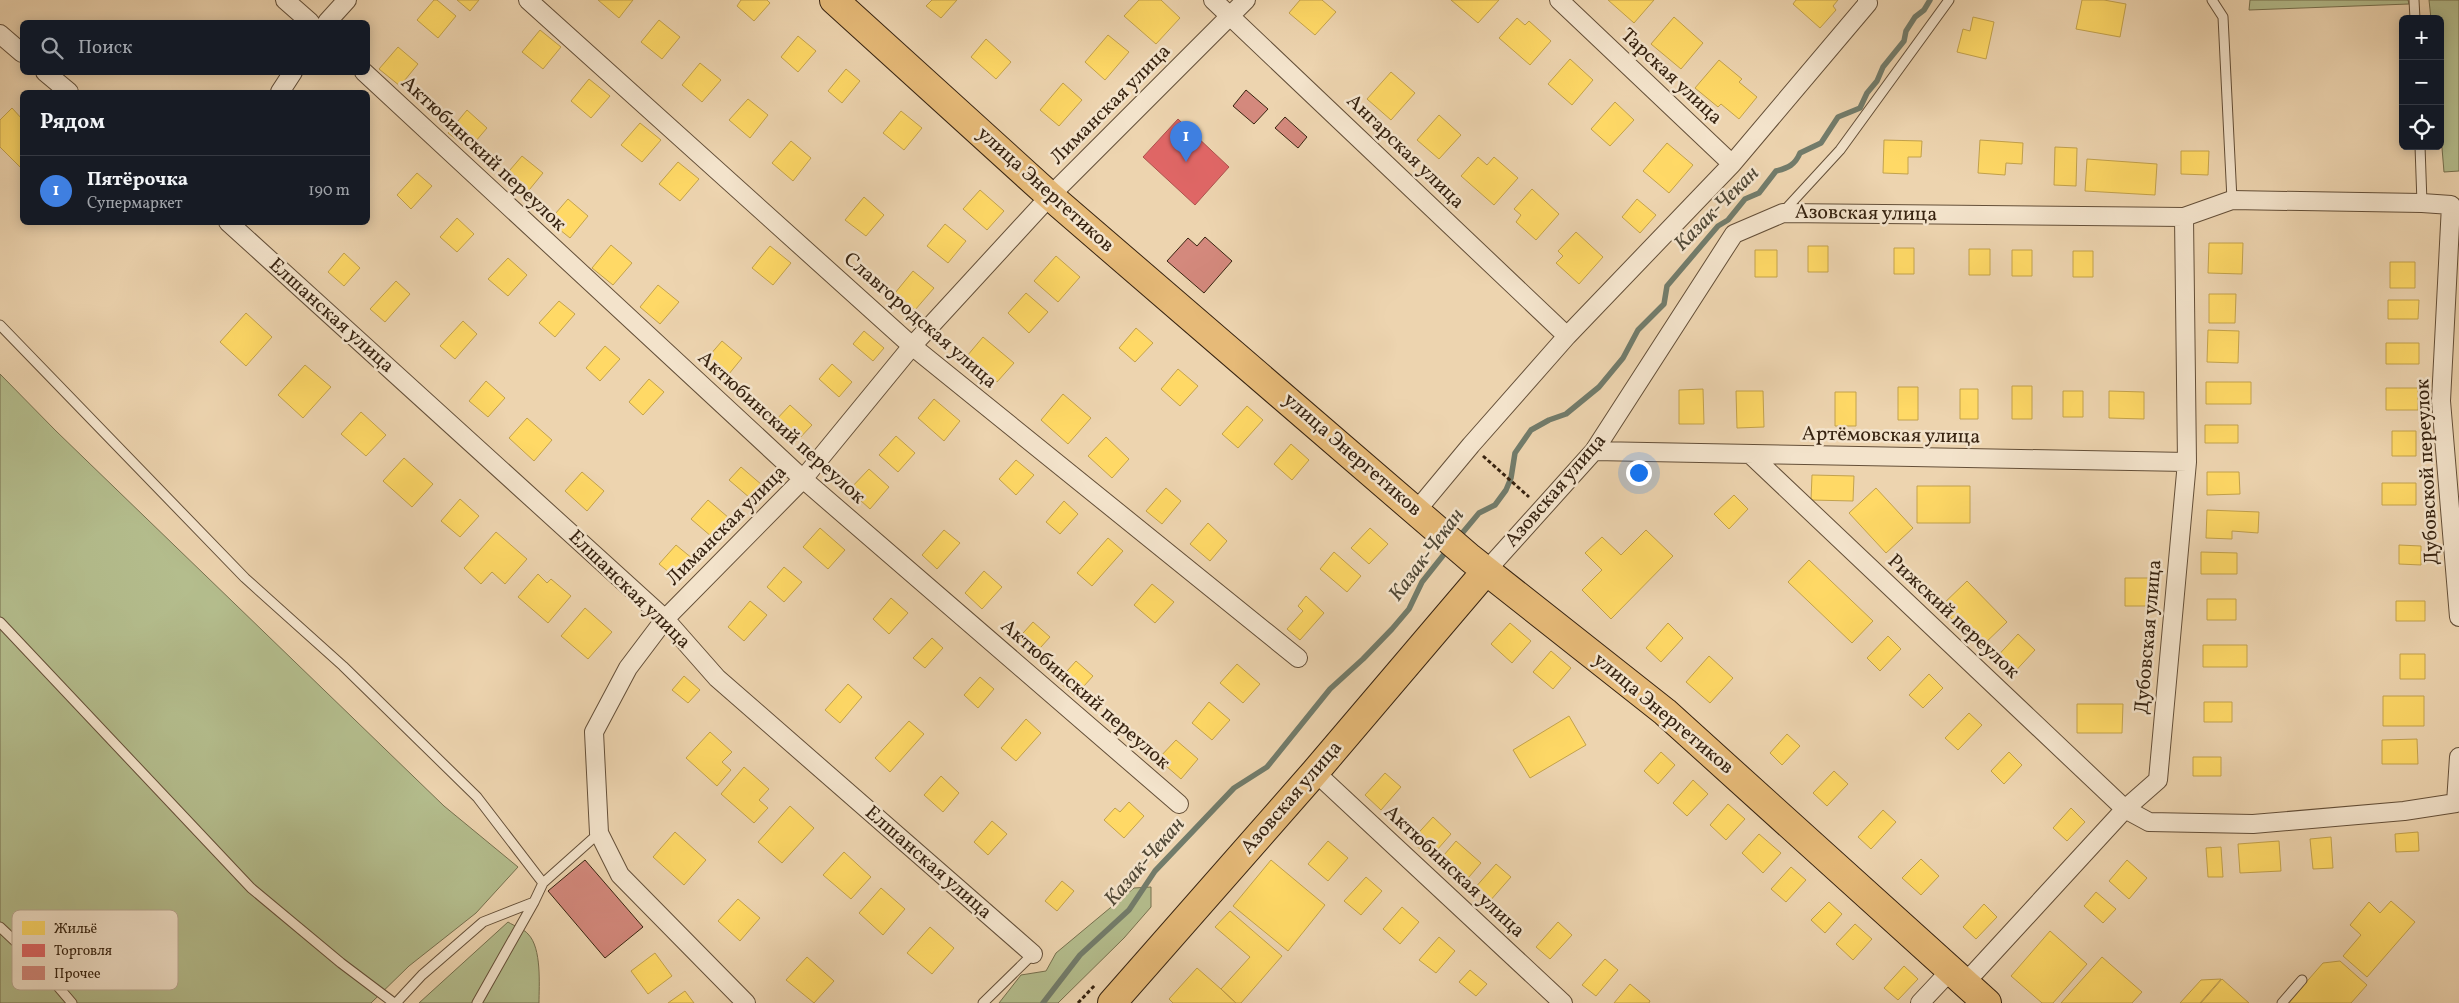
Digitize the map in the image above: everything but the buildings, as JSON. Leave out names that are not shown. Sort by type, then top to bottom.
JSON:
[{"type":"main road","name":"улица Энергетиков","points":[[834,0],[1050,196],[1478,565],[1665,712],[1987,1003]]},
{"type":"main road","name":"Азовская улица","points":[[1125,998],[1315,772],[1478,565]]},
{"type":"street","points":[[285,0],[308,20]]},
{"type":"street","points":[[329,20],[347,0]]},
{"type":"street","name":"Славгородская улица","points":[[528,0],[912,346],[1298,658]]},
{"type":"street","name":"Ангарская улица","points":[[1213,0],[1567,336]]},
{"type":"street","name":"Лиманская улица","points":[[598,833],[594,732],[628,668],[665,619],[803,479],[912,346],[1050,196],[1246,0]]},
{"type":"street","name":"Тарская улица","points":[[1559,0],[1732,164]]},
{"type":"street","points":[[1424,517],[1471,444],[1567,336],[1732,164],[1868,3],[1867,0]]},
{"type":"street","points":[[0,34],[20,51]]},
{"type":"street","points":[[49,75],[67,90]]},
{"type":"street","points":[[281,90],[291,75]]},
{"type":"street","name":"Актюбинский переулок","points":[[367,75],[803,479],[1179,804]]},
{"type":"street","points":[[2184,217],[2232,200],[2455,205]]},
{"type":"street","name":"Дубовской переулок","points":[[2455,205],[2441,401],[2459,617]]},
{"type":"street","name":"Азовская улица","points":[[1478,565],[1594,451],[1734,234],[1783,213],[2184,217]]},
{"type":"street","name":"Дубовская улица","points":[[1920,1003],[1958,977],[2125,809],[2158,780],[2187,462],[2184,217]]},
{"type":"street","name":"Елшанская улица","points":[[231,225],[665,619],[717,678],[1033,954]]},
{"type":"street","name":"Артёмовская улица","points":[[1594,451],[2187,462]]},
{"type":"street","name":"Рижский переулок","points":[[1751,455],[2125,809]]},
{"type":"street","points":[[2125,809],[2149,822],[2253,824],[2404,811],[2458,802],[2459,758]]},
{"type":"street","name":"Актюбинская улица","points":[[1315,772],[1563,1003]]},
{"type":"street","points":[[598,833],[620,875],[746,1003]]},
{"type":"lane","points":[[1783,213],[1840,150],[1949,0]]},
{"type":"lane","points":[[2212,0],[2223,17],[2232,200]]},
{"type":"lane","points":[[2414,0],[2415,15]]},
{"type":"lane","points":[[2420,150],[2422,203]]},
{"type":"lane","points":[[0,325],[245,578],[343,666],[477,797],[543,883]]},
{"type":"lane","points":[[0,622],[251,888],[341,963],[395,1003],[422,975],[483,922],[534,902]]},
{"type":"lane","points":[[477,1003],[543,883],[598,833]]},
{"type":"lane","points":[[0,927],[12,938]]},
{"type":"lane","points":[[983,1003],[1033,954]]},
{"type":"lane","points":[[2282,1003],[2302,980]]},
{"type":"lane","points":[[61,990],[72,1003]]},
{"type":"path","points":[[1500,471],[1520,489]]},
{"type":"green space","points":[[2250,0],[2408,0],[2409,4],[2249,10]]},
{"type":"green space","points":[[2429,0],[2459,0],[2459,171],[2444,172],[2442,150],[2444,150],[2444,15],[2431,15]]},
{"type":"green space","points":[[0,374],[56,431],[444,806],[518,867],[476,913],[409,966],[371,1003],[0,1003]]},
{"type":"green space","points":[[1151,887],[1151,907],[1124,938],[1058,1003],[999,1003],[1021,975],[1046,971],[1056,953],[1134,888]]},
{"type":"green space","points":[[508,922],[526,932],[536,948],[539,967],[539,1003],[419,1003]]},
{"type":"waterway","name":"Казак-Чекан","points":[[1459,537],[1479,513],[1495,505],[1506,490],[1511,478],[1515,453],[1531,430],[1549,420],[1566,414],[1599,387],[1623,358],[1638,330],[1664,304],[1667,286],[1718,226],[1728,220],[1745,199],[1759,193],[1776,171],[1791,165],[1800,153],[1821,143],[1838,117],[1860,108],[1867,93],[1877,81],[1883,67],[1904,41],[1906,31],[1915,17],[1924,10],[1930,0]]},
{"type":"waterway","name":"Казак-Чекан","points":[[1043,1003],[1080,955],[1129,910],[1155,871],[1234,788],[1267,767],[1330,689],[1392,629],[1409,609],[1422,582],[1449,548]]},
{"type":"place","name":"Пятёрочка","points":[[1186,162]]}]
